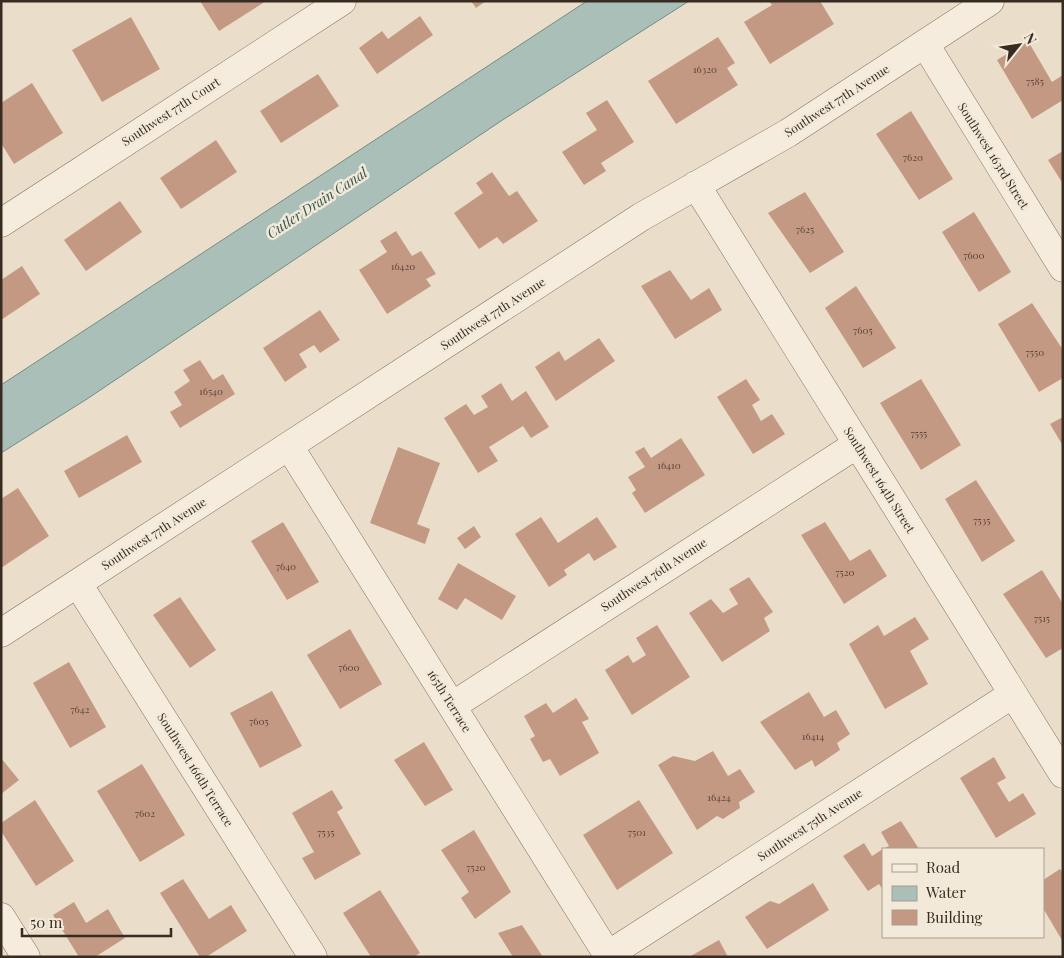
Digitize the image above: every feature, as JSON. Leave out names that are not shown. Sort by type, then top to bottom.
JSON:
[{"type":"street","name":"Southwest 77th Court","points":[[1,223],[342,1]]},
{"type":"street","name":"Southwest 77th Avenue","points":[[1,634],[641,217],[788,133],[990,1]]},
{"type":"street","name":"Southwest 163rd Street","points":[[925,44],[1063,268]]},
{"type":"street","name":"Southwest 164th Street","points":[[696,185],[856,445],[1063,774]]},
{"type":"street","name":"Southwest 76th Avenue","points":[[452,706],[856,445]]},
{"type":"street","name":"165th Terrace","points":[[289,446],[608,956]]},
{"type":"street","name":"Southwest 166th Terrace","points":[[78,584],[313,957]]},
{"type":"street","name":"Southwest 75th Avenue","points":[[608,956],[1013,694]]},
{"type":"street","points":[[1,917],[26,957]]},
{"type":"water","name":"Cutler Drain Canal","points":[[587,1],[689,1],[501,121],[87,399],[1,453],[1,385]]},
{"type":"building","points":[[200,1],[266,1],[219,31]]},
{"type":"building","points":[[471,1],[486,1],[476,8]]},
{"type":"building","points":[[769,1],[820,1],[834,24],[770,64],[744,22],[772,5]]},
{"type":"building","points":[[420,16],[433,35],[377,74],[359,48],[382,31],[388,39]]},
{"type":"building","points":[[131,17],[160,69],[102,102],[72,50]]},
{"type":"building","points":[[718,37],[735,63],[727,68],[738,85],[676,124],[648,81]]},
{"type":"building","points":[[1028,41],[1052,82],[1063,75],[1063,100],[1032,119],[997,60]]},
{"type":"building","points":[[318,74],[339,106],[281,143],[260,111]]},
{"type":"building","points":[[32,83],[63,133],[14,164],[1,143],[1,103]]},
{"type":"building","points":[[607,100],[634,142],[601,163],[606,171],[584,185],[562,152],[597,130],[586,113]]},
{"type":"building","points":[[911,111],[953,179],[919,200],[876,134]]},
{"type":"building","points":[[216,140],[237,172],[181,209],[160,178]]},
{"type":"building","points":[[1063,151],[1063,184],[1048,160]]},
{"type":"building","points":[[492,172],[509,196],[517,191],[538,221],[503,244],[497,237],[479,249],[454,213],[483,193],[476,183]]},
{"type":"building","points":[[805,192],[844,252],[810,273],[768,213]]},
{"type":"building","points":[[120,201],[142,232],[86,271],[64,240]]},
{"type":"building","points":[[974,212],[1011,272],[979,292],[942,232]]},
{"type":"building","points":[[396,231],[412,256],[421,251],[436,274],[426,279],[431,286],[387,314],[359,270],[387,252],[380,241]]},
{"type":"building","points":[[22,266],[40,294],[1,320],[1,280]]},
{"type":"building","points":[[670,270],[691,300],[709,288],[722,310],[675,339],[641,286]]},
{"type":"building","points":[[856,286],[896,348],[863,368],[825,308]]},
{"type":"building","points":[[1032,303],[1063,350],[1063,378],[1039,392],[998,324]]},
{"type":"building","points":[[320,310],[340,340],[320,353],[314,345],[299,354],[307,367],[285,382],[263,348]]},
{"type":"building","points":[[599,338],[615,361],[556,401],[535,367],[559,351],[565,361]]},
{"type":"building","points":[[200,360],[213,380],[223,374],[235,394],[180,428],[170,412],[182,405],[174,392],[190,381],[183,370]]},
{"type":"building","points":[[746,379],[760,400],[752,405],[761,421],[772,414],[785,434],[753,454],[717,397]]},
{"type":"building","points":[[921,379],[961,445],[921,470],[880,403]]},
{"type":"building","points":[[501,383],[512,401],[526,391],[549,427],[531,438],[523,426],[489,447],[498,461],[478,473],[444,418],[466,404],[474,415],[488,407],[481,396]]},
{"type":"building","points":[[1063,417],[1063,446],[1050,424]]},
{"type":"building","points":[[127,435],[142,462],[79,498],[64,471]]},
{"type":"building","points":[[681,438],[705,475],[645,513],[632,493],[636,490],[628,477],[645,467],[635,452],[644,447],[651,458]]},
{"type":"building","points":[[398,447],[440,463],[417,524],[430,529],[425,544],[370,523]]},
{"type":"building","points":[[976,480],[1015,541],[982,562],[945,499]]},
{"type":"building","points":[[18,488],[49,536],[1,568],[1,499]]},
{"type":"building","points":[[541,517],[558,543],[597,517],[617,547],[594,561],[589,553],[564,570],[567,575],[549,587],[515,534]]},
{"type":"building","points":[[283,522],[319,582],[287,600],[251,541]]},
{"type":"building","points":[[825,522],[850,561],[870,549],[887,576],[844,604],[801,535]]},
{"type":"building","points":[[474,526],[481,537],[465,549],[457,538]]},
{"type":"building","points":[[458,563],[516,596],[502,620],[465,598],[457,610],[438,599]]},
{"type":"building","points":[[1042,570],[1063,604],[1063,648],[1046,658],[1003,594]]},
{"type":"building","points":[[749,577],[773,612],[764,618],[770,631],[722,662],[689,613],[711,599],[723,613],[738,604],[729,589]]},
{"type":"building","points":[[180,597],[216,650],[190,668],[153,615]]},
{"type":"building","points":[[915,617],[929,639],[910,651],[928,684],[885,709],[849,644],[878,625],[884,636]]},
{"type":"building","points":[[657,625],[690,677],[632,715],[605,670],[628,655],[633,663],[646,655],[636,638]]},
{"type":"building","points":[[350,629],[382,684],[340,709],[307,655]]},
{"type":"building","points":[[69,662],[106,727],[70,748],[33,683]]},
{"type":"building","points":[[272,691],[302,746],[260,768],[230,713]]},
{"type":"building","points":[[809,692],[824,717],[836,710],[850,734],[837,743],[840,750],[815,767],[812,760],[795,770],[760,722]]},
{"type":"building","points":[[576,698],[589,719],[582,722],[599,753],[560,776],[550,759],[543,762],[530,739],[535,736],[524,716],[546,703],[553,713]]},
{"type":"building","points":[[424,742],[453,790],[425,806],[394,760]]},
{"type":"building","points":[[713,751],[728,776],[740,769],[755,792],[739,802],[740,808],[723,819],[717,816],[697,830],[658,765],[673,756],[695,761]]},
{"type":"building","points":[[994,757],[1006,778],[997,783],[1009,802],[1023,793],[1036,814],[996,838],[960,778]]},
{"type":"building","points":[[1,758],[19,780],[1,794]]},
{"type":"building","points":[[142,764],[185,835],[140,862],[97,791]]},
{"type":"building","points":[[332,790],[343,808],[337,812],[361,854],[315,880],[302,858],[314,852],[292,813]]},
{"type":"building","points":[[35,800],[74,861],[36,886],[1,831],[1,823]]},
{"type":"building","points":[[639,800],[673,853],[617,890],[583,835]]},
{"type":"building","points":[[901,821],[918,848],[885,848],[889,846],[881,832]]},
{"type":"building","points":[[474,830],[511,892],[475,919],[461,898],[469,892],[441,850]]},
{"type":"building","points":[[864,843],[872,856],[882,850],[882,888],[879,884],[868,891],[843,856]]},
{"type":"building","points":[[1060,869],[1063,873],[1063,942],[1044,910],[1044,879]]},
{"type":"building","points":[[183,879],[209,919],[231,905],[247,931],[206,957],[200,957],[160,893]]},
{"type":"building","points":[[813,883],[829,910],[767,949],[745,917],[770,901],[779,904]]},
{"type":"building","points":[[380,890],[420,953],[414,957],[371,957],[343,913]]},
{"type":"building","points":[[74,902],[86,923],[108,909],[125,938],[95,957],[79,957],[53,915]]},
{"type":"building","points":[[522,925],[543,957],[513,957],[498,933]]},
{"type":"building","points":[[719,940],[728,957],[689,957]]}]
